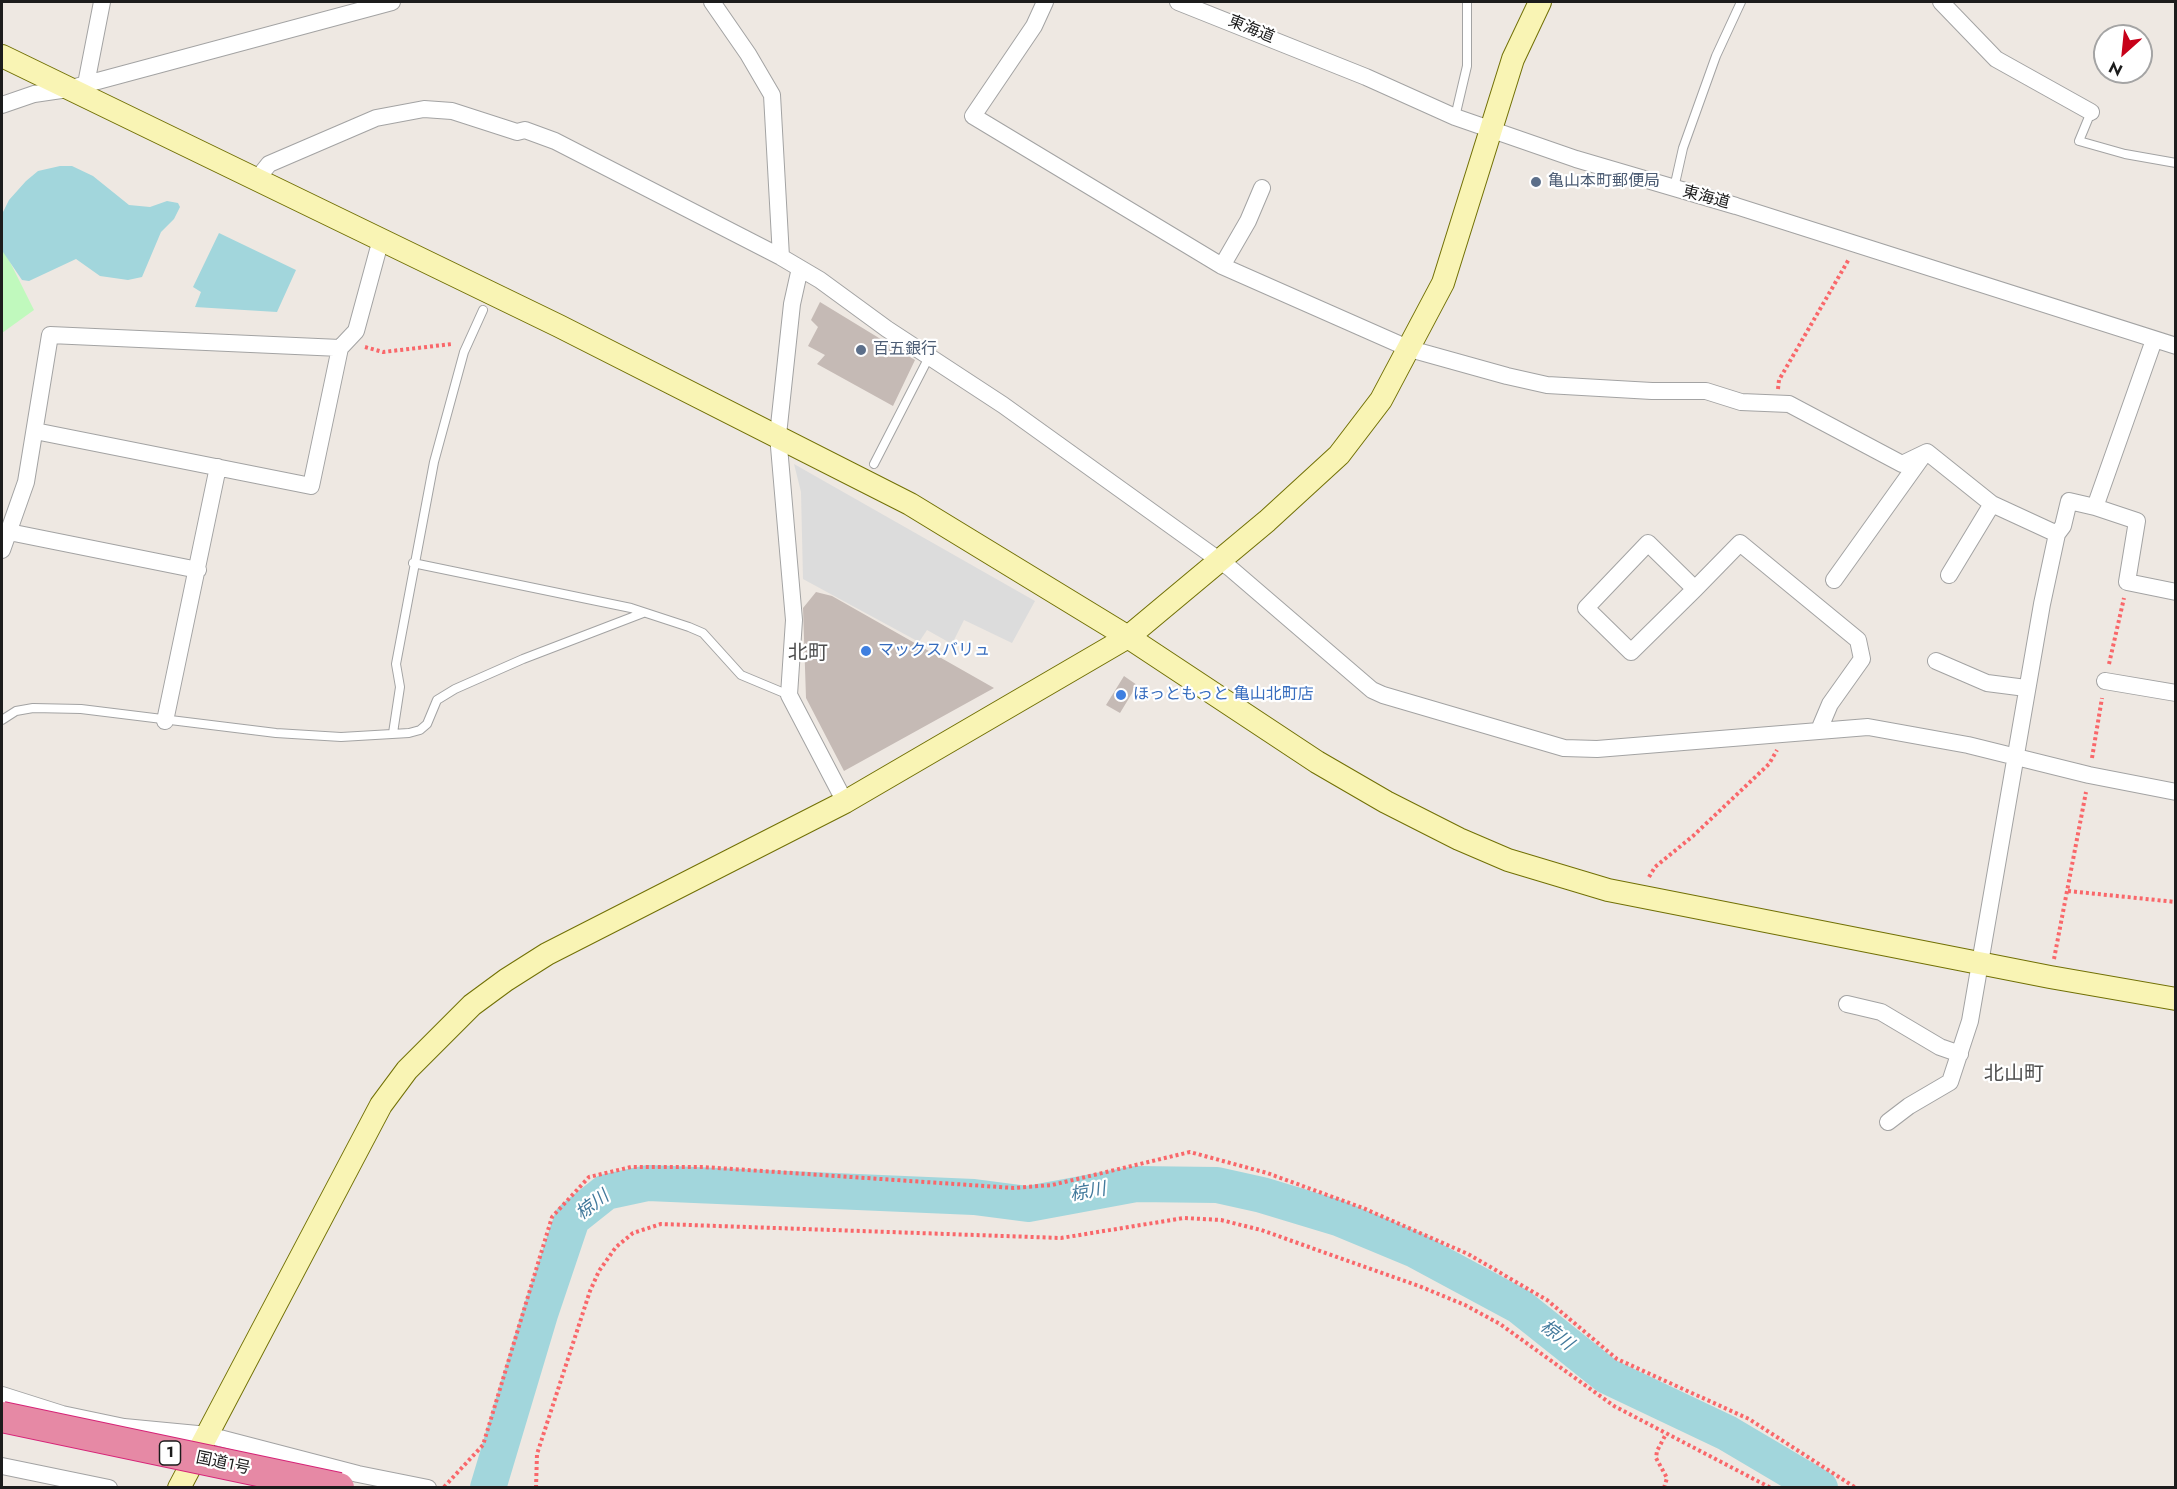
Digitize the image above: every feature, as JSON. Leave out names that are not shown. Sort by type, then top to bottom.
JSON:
[{"type":"highway","name":"国道1号","points":[[2,1417],[339,1488]]},
{"type":"street","points":[[77,86],[102,2]]},
{"type":"street","points":[[2,105],[34,94],[77,86],[392,2]]},
{"type":"street","points":[[712,2],[748,54],[772,95],[781,257]]},
{"type":"street","points":[[1045,2],[1034,26],[973,116],[1222,266],[1410,349],[1547,385],[1652,391],[1706,391],[1731,400],[1789,404],[1902,464],[1927,452]]},
{"type":"street","name":"東海道","points":[[1178,2],[1366,77],[1455,117],[1576,159],[1736,206],[2175,346]]},
{"type":"street","points":[[179,1488],[381,1105],[407,1070],[472,1005],[530,964],[845,802],[1128,637],[1267,521],[1339,455],[1381,400],[1439,292],[1455,249],[1513,59],[1540,2]]},
{"type":"street","points":[[1941,2],[1996,59],[2091,112]]},
{"type":"street","points":[[2,56],[77,86],[257,179],[778,435],[910,504],[1128,637],[1317,762],[1386,802],[1508,860],[1557,877],[1639,896],[2050,977],[2175,999]]},
{"type":"street","points":[[257,179],[269,164],[376,118],[424,109],[452,111],[517,132],[525,130],[555,141],[800,268],[1022,418],[1218,560],[1372,690],[1383,695],[1564,748],[1597,749],[1868,727],[2015,756],[2089,775],[2175,792]]},
{"type":"street","points":[[1222,266],[1248,221],[1262,188]]},
{"type":"street","points":[[35,431],[311,486],[343,345],[356,331],[381,239]]},
{"type":"street","points":[[800,268],[792,304],[778,435],[794,620],[789,695],[845,802]]},
{"type":"street","points":[[2,550],[26,482],[50,335],[343,345]]},
{"type":"street","points":[[2094,507],[2154,340]]},
{"type":"street","points":[[1927,452],[1992,504],[2057,534]]},
{"type":"street","points":[[1834,580],[1927,452]]},
{"type":"street","points":[[165,721],[218,467]]},
{"type":"street","points":[[1888,1122],[1909,1106],[1950,1082],[1970,1021],[2026,688],[2057,534],[2063,526],[2069,501],[2137,521],[2127,582],[2175,592]]},
{"type":"street","points":[[1949,575],[1992,504]]},
{"type":"street","points":[[9,532],[198,570]]},
{"type":"street","points":[[1695,589],[1648,543],[1586,608],[1631,652],[1695,589],[1740,543],[1858,640],[1862,659],[1830,704],[1819,730]]},
{"type":"street","points":[[1936,661],[1987,683],[2026,688]]},
{"type":"street","points":[[2105,681],[2175,693]]},
{"type":"street","points":[[1847,1004],[1881,1012],[1940,1047],[1960,1053]]},
{"type":"street","points":[[2,1395],[62,1414],[124,1427],[208,1435],[358,1474],[428,1488]]},
{"type":"street","points":[[2,1466],[109,1488]]},
{"type":"lane","points":[[1455,117],[1467,66],[1467,2]]},
{"type":"lane","points":[[1674,189],[1683,147],[1716,56],[1741,2]]},
{"type":"lane","points":[[2091,112],[2079,141],[2125,154],[2175,163]]},
{"type":"lane","points":[[393,733],[400,687],[396,664],[413,563],[434,462],[468,343],[483,310]]},
{"type":"lane","points":[[873,464],[929,357]]},
{"type":"lane","points":[[413,563],[631,608],[703,633],[741,675],[789,695]]},
{"type":"lane","points":[[2,720],[16,711],[33,708],[81,709],[165,721],[341,737],[420,730],[427,724],[437,700],[455,689],[522,659],[643,613]]},
{"type":"path","points":[[1775,404],[1779,380],[1858,245]]},
{"type":"path","points":[[343,345],[383,352],[468,343]]},
{"type":"path","points":[[1639,896],[1654,867],[1693,836],[1769,764],[1789,732]]},
{"type":"path","points":[[2050,977],[2089,775]]},
{"type":"path","points":[[2068,891],[2175,902]]},
{"type":"path","points":[[444,1488],[483,1445],[552,1217],[589,1177],[631,1167],[703,1167],[1014,1188],[1052,1185],[1190,1152],[1267,1173],[1363,1208],[1468,1254],[1547,1300],[1617,1359],[1749,1419],[1857,1488]]},
{"type":"path","points":[[536,1488],[537,1454],[594,1281],[616,1247],[633,1233],[661,1224],[1061,1238],[1184,1218],[1221,1220],[1272,1234],[1419,1286],[1465,1305],[1500,1324],[1614,1406],[1771,1488]]},
{"type":"path","points":[[1664,1488],[1667,1478],[1656,1458],[1657,1450],[1666,1434]]},
{"type":"green space","points":[[2,246],[34,310],[2,333]]},
{"type":"shaded area","points":[[794,464],[1035,601],[1012,643],[964,620],[952,644],[927,630],[919,642],[803,579],[801,492]]},
{"type":"water","points":[[72,166],[93,176],[129,205],[150,207],[167,201],[178,203],[180,207],[174,219],[161,232],[142,277],[128,280],[100,276],[76,259],[29,281],[22,280],[3,252],[2,214],[9,200],[38,171]]},
{"type":"water","points":[[219,233],[296,270],[277,312],[195,307],[201,292],[193,287]]},
{"type":"building","name":"百五銀行","points":[[820,302],[915,360],[893,406],[817,364],[825,355],[808,346],[818,327],[811,320]]},
{"type":"building","name":"マックスバリュ","points":[[816,592],[832,596],[994,688],[844,771],[806,698],[803,608]]},
{"type":"building","name":"ほっともっと 亀山北町店","points":[[1124,676],[1137,685],[1120,713],[1106,705]]},
{"type":"waterway","name":"椋川","points":[[488,1488],[540,1314],[572,1219],[606,1192],[648,1183],[974,1197],[1028,1204],[1136,1184],[1217,1185],[1262,1195],[1338,1218],[1415,1250],[1519,1306],[1607,1376],[1727,1433],[1820,1488]]},
{"type":"place","name":"亀山本町郵便局","points":[[1536,182]]},
{"type":"place","name":"百五銀行","points":[[861,350]]},
{"type":"place","name":"マックスバリュ","points":[[866,651]]},
{"type":"place","name":"ほっともっと 亀山北町店","points":[[1121,695]]},
{"type":"district","name":"北町","points":[[808,654]]},
{"type":"district","name":"北山町","points":[[2014,1075]]}]
